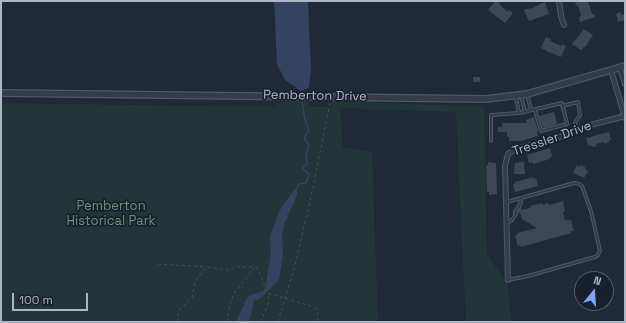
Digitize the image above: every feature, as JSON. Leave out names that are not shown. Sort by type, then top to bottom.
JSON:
[{"type":"street","points":[[559,1],[564,25]]},
{"type":"street","points":[[622,67],[625,84]]},
{"type":"street","name":"Pemberton Drive","points":[[1,93],[486,99],[522,95],[622,67]]},
{"type":"street","points":[[611,70],[625,116]]},
{"type":"street","name":"Tressler Drive","points":[[508,280],[505,166],[508,154],[516,149],[557,138],[577,130],[625,116]]},
{"type":"lane","points":[[522,95],[531,110]]},
{"type":"lane","points":[[522,95],[525,112]]},
{"type":"lane","points":[[519,113],[522,95]]},
{"type":"lane","points":[[562,106],[578,102],[580,114],[575,123],[577,130]]},
{"type":"lane","points":[[491,141],[491,114],[519,113],[562,103],[567,124],[542,131],[535,110]]},
{"type":"lane","points":[[507,202],[574,183],[582,186],[591,211],[600,251],[595,257],[528,276],[508,280]]},
{"type":"lane","points":[[519,208],[521,198]]},
{"type":"lane","points":[[515,216],[515,212],[520,203]]},
{"type":"lane","points":[[507,223],[512,220],[517,212]]},
{"type":"path","points":[[278,322],[294,270],[310,202],[319,163],[331,96]]},
{"type":"path","points":[[158,264],[208,267],[227,270],[236,267],[256,267]]},
{"type":"path","points":[[177,322],[179,310],[192,298],[195,282],[208,267]]},
{"type":"path","points":[[256,267],[264,282],[264,289],[270,294],[311,306],[317,310],[318,322]]},
{"type":"path","points":[[227,322],[230,304],[235,291],[256,267]]},
{"type":"path","points":[[261,322],[270,294]]},
{"type":"green space","name":"Pemberton Historical Park","points":[[289,100],[310,101],[308,107],[332,107],[332,101],[484,107],[487,254],[507,284],[512,322],[466,322],[456,112],[340,108],[343,147],[372,152],[378,322],[1,322],[1,103],[276,107],[275,104]]},
{"type":"water","points":[[274,1],[308,1],[311,70],[309,88],[301,91],[285,80],[277,64]]},
{"type":"water","points":[[297,187],[297,195],[284,225],[282,236],[283,254],[279,280],[262,297],[254,301],[249,322],[236,322],[248,296],[265,290],[271,251],[270,236],[282,206]]},
{"type":"building","points":[[495,1],[500,3],[499,4],[508,12],[509,10],[513,13],[505,23],[488,10]]},
{"type":"building","points":[[575,1],[588,1],[592,14],[594,14],[595,17],[580,22],[579,17],[581,16],[578,5],[576,6]]},
{"type":"building","points":[[545,2],[549,14],[529,21],[524,10],[530,9]]},
{"type":"building","points":[[621,12],[621,15],[625,14],[625,20],[618,22],[616,14]]},
{"type":"building","points":[[584,29],[593,35],[586,46],[581,50],[572,44]]},
{"type":"building","points":[[546,37],[551,39],[550,41],[561,46],[562,44],[566,46],[561,57],[541,48]]},
{"type":"building","points":[[473,77],[480,77],[480,82],[473,82]]},
{"type":"building","points":[[554,112],[557,124],[543,128],[539,116]]},
{"type":"building","points":[[534,117],[538,136],[521,141],[509,141],[507,132],[498,132],[498,127],[502,127],[502,123],[527,123],[526,120]]},
{"type":"building","points":[[609,132],[611,140],[609,140],[609,142],[604,144],[604,142],[596,144],[597,146],[592,147],[591,145],[588,146],[586,138]]},
{"type":"building","points":[[550,148],[552,157],[550,157],[550,159],[533,164],[532,162],[529,163],[527,155]]},
{"type":"building","points":[[488,162],[496,163],[497,194],[489,195],[489,192],[487,192],[486,165],[488,165]]},
{"type":"building","points":[[524,162],[525,174],[514,174],[515,163]]},
{"type":"building","points":[[577,165],[580,167],[581,165],[588,171],[584,178],[573,173]]},
{"type":"building","points":[[533,177],[533,179],[536,178],[538,186],[515,192],[513,184],[515,184],[515,182]]},
{"type":"building","points":[[563,201],[565,220],[571,220],[574,231],[521,247],[520,245],[518,246],[515,236],[517,233],[537,228],[522,219],[519,210],[531,208],[530,206],[542,203],[543,205],[548,203],[549,205]]},
{"type":"waterway","points":[[297,187],[299,184],[306,183],[309,175],[303,169],[307,164],[306,156],[309,145],[304,138],[309,131],[305,120],[302,101]]}]
